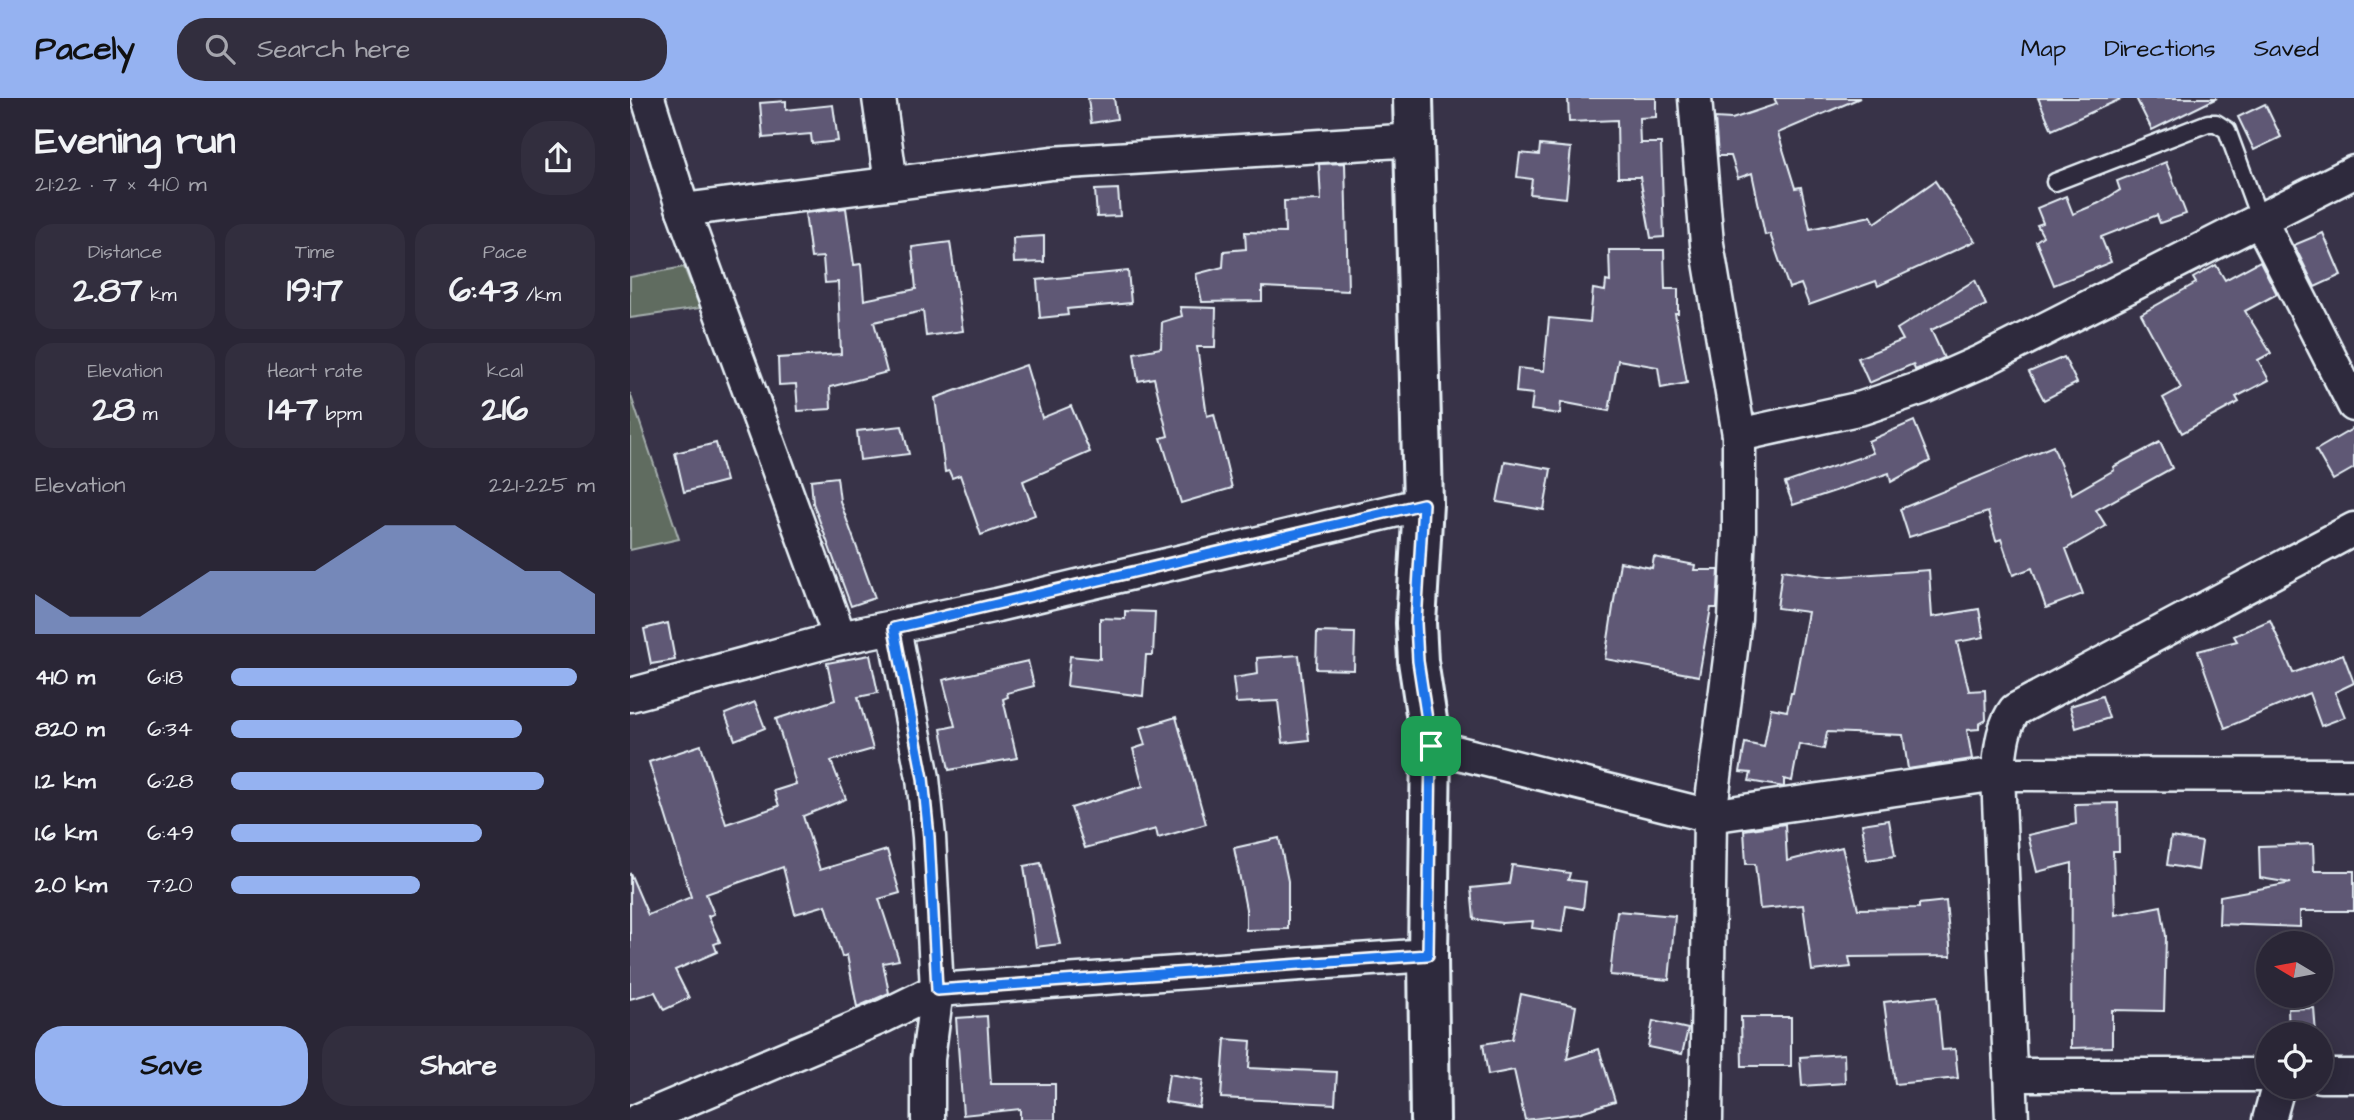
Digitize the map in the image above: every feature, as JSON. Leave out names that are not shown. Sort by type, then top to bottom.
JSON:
[{"type":"street","points":[[648,98],[683,210],[840,638]]},
{"type":"street","points":[[880,98],[891,183]]},
{"type":"street","points":[[1413,98],[1423,504],[1416,623],[1418,661],[1431,746],[1428,955],[1430,1120]]},
{"type":"street","points":[[1695,98],[1707,244],[1739,435],[1735,619],[1710,817],[1706,1120]]},
{"type":"street","points":[[683,210],[1052,163],[1415,141]]},
{"type":"street","points":[[1739,435],[1862,408],[1921,388],[1980,362],[2354,172]]},
{"type":"street","points":[[2260,220],[2354,405]]},
{"type":"street","points":[[630,695],[840,638],[894,628],[1423,504]]},
{"type":"street","points":[[2012,1120],[1998,774],[2007,720],[2015,710],[2354,529]]},
{"type":"street","points":[[894,628],[923,778],[929,837],[937,990],[928,1059],[928,1120]]},
{"type":"street","points":[[1431,746],[1710,817],[1998,774],[2354,775]]},
{"type":"street","points":[[639,1120],[884,1016],[937,990],[1428,955]]},
{"type":"street","points":[[2011,1075],[2256,1075]]},
{"type":"street","points":[[2333,1076],[2354,1076]]},
{"type":"street","points":[[2269,1120],[2275,1099]]},
{"type":"lane","points":[[2055,181],[2208,123],[2216,123],[2227,130],[2260,220]]},
{"type":"green space","points":[[684,267],[700,308],[630,318],[630,277]]},
{"type":"green space","points":[[630,393],[679,539],[630,550]]},
{"type":"building","points":[[1088,98],[1114,98],[1117,119],[1091,123]]},
{"type":"building","points":[[1568,98],[1656,98],[1656,117],[1639,118],[1640,143],[1661,143],[1664,237],[1651,238],[1640,177],[1618,177],[1617,120],[1569,122]]},
{"type":"building","points":[[1774,98],[1860,98],[1778,133],[1795,188],[1801,187],[1810,229],[1871,216],[1875,223],[1935,181],[1975,241],[1878,286],[1876,281],[1809,305],[1801,284],[1789,288],[1770,234],[1765,235],[1752,173],[1738,178],[1731,156],[1718,156],[1715,118],[1732,119],[1777,104]]},
{"type":"building","points":[[2038,98],[2123,98],[2052,130]]},
{"type":"building","points":[[2136,98],[2217,98],[2152,130]]},
{"type":"building","points":[[786,101],[786,110],[833,105],[838,141],[812,144],[811,134],[763,138],[760,103]]},
{"type":"building","points":[[2265,104],[2281,137],[2254,150],[2238,117]]},
{"type":"building","points":[[1540,145],[1571,148],[1566,198],[1530,194],[1532,179],[1517,177],[1520,153],[1539,155]]},
{"type":"building","points":[[2166,162],[2186,214],[2160,223],[2157,215],[2101,237],[2111,262],[2054,285],[2036,241],[2043,236],[2037,225],[2043,223],[2037,208],[2066,196],[2073,214],[2120,190],[2117,181]]},
{"type":"building","points":[[1345,163],[1348,291],[1262,287],[1262,301],[1202,302],[1196,274],[1223,267],[1224,251],[1246,249],[1245,232],[1285,233],[1284,201],[1321,200],[1319,164]]},
{"type":"building","points":[[1118,189],[1120,216],[1097,217],[1095,190]]},
{"type":"building","points":[[846,208],[854,265],[861,264],[864,300],[916,289],[912,247],[950,242],[963,331],[926,336],[923,311],[874,322],[887,372],[830,387],[831,409],[798,411],[796,384],[779,385],[778,358],[841,354],[838,282],[825,283],[823,257],[811,258],[805,213]]},
{"type":"building","points":[[2323,233],[2341,275],[2315,287],[2294,245]]},
{"type":"building","points":[[1044,236],[1044,262],[1014,263],[1013,238]]},
{"type":"building","points":[[1609,250],[1664,250],[1665,289],[1678,289],[1678,313],[1675,313],[1687,383],[1661,388],[1658,367],[1618,360],[1609,411],[1561,402],[1560,414],[1531,410],[1533,394],[1516,392],[1518,368],[1544,371],[1549,318],[1590,322],[1593,289],[1605,291],[1606,281],[1610,282]]},
{"type":"building","points":[[2260,261],[2277,294],[2245,311],[2271,353],[2258,360],[2269,380],[2236,397],[2239,402],[2182,433],[2163,398],[2181,388],[2141,314],[2196,283],[2193,278],[2216,265],[2225,280]]},
{"type":"building","points":[[1128,271],[1131,303],[1067,309],[1068,315],[1040,318],[1037,280]]},
{"type":"building","points":[[1975,280],[1986,305],[1931,330],[1944,358],[1915,370],[1913,364],[1869,383],[1858,358],[1903,340],[1897,329]]},
{"type":"building","points":[[1180,307],[1216,308],[1215,347],[1197,347],[1207,416],[1214,414],[1232,488],[1181,503],[1161,438],[1168,436],[1154,378],[1138,381],[1134,353],[1161,348],[1162,322],[1182,316]]},
{"type":"building","points":[[2064,357],[2077,383],[2044,400],[2029,372]]},
{"type":"building","points":[[1026,365],[1042,418],[1071,406],[1090,452],[1023,481],[1035,515],[981,535],[960,475],[952,478],[949,471],[945,472],[935,398]]},
{"type":"building","points":[[1914,421],[1930,461],[1891,482],[1889,473],[1793,505],[1785,483],[1873,453],[1868,441]]},
{"type":"building","points":[[902,426],[909,454],[860,460],[857,431]]},
{"type":"building","points":[[2354,428],[2354,468],[2333,480],[2316,450]]},
{"type":"building","points":[[2160,442],[2172,468],[2096,510],[2106,526],[2066,549],[2083,594],[2046,608],[2032,568],[2013,575],[2001,539],[1996,541],[1988,512],[1909,537],[1900,509],[2053,446],[2072,494],[2114,470],[2113,467]]},
{"type":"building","points":[[716,443],[726,481],[684,492],[675,453]]},
{"type":"building","points":[[1505,461],[1551,469],[1544,510],[1497,502]]},
{"type":"building","points":[[837,477],[840,501],[875,598],[851,606],[813,503],[811,480]]},
{"type":"building","points":[[1654,557],[1695,565],[1694,570],[1719,570],[1717,608],[1711,608],[1699,676],[1605,659],[1620,562],[1652,568]]},
{"type":"building","points":[[1782,570],[1830,577],[1929,570],[1932,617],[1979,609],[1984,637],[1957,642],[1969,691],[1985,690],[1986,720],[1979,724],[1979,729],[1967,730],[1972,759],[1908,769],[1903,735],[1827,732],[1824,749],[1799,744],[1792,781],[1784,779],[1784,787],[1749,781],[1751,773],[1740,772],[1745,743],[1764,747],[1771,708],[1787,711],[1793,693],[1808,612],[1777,608]]},
{"type":"building","points":[[1125,611],[1155,612],[1153,655],[1146,655],[1143,696],[1067,686],[1070,656],[1100,659],[1100,618],[1125,619]]},
{"type":"building","points":[[2270,620],[2293,673],[2343,654],[2354,683],[2335,692],[2345,717],[2321,726],[2309,693],[2225,728],[2198,651],[2237,641],[2234,636]]},
{"type":"building","points":[[668,623],[675,660],[651,664],[644,629]]},
{"type":"building","points":[[1317,632],[1355,633],[1354,670],[1316,669]]},
{"type":"building","points":[[870,655],[878,693],[858,697],[873,749],[831,761],[846,799],[803,816],[820,870],[887,850],[900,893],[879,899],[899,960],[883,963],[889,993],[857,1007],[847,955],[842,957],[826,905],[795,914],[783,867],[706,894],[714,914],[708,916],[720,942],[714,944],[717,952],[675,970],[689,998],[664,1010],[655,992],[630,999],[630,873],[648,915],[691,897],[649,762],[701,745],[726,824],[779,806],[774,791],[796,784],[776,719],[835,700],[827,663]]},
{"type":"building","points":[[1299,655],[1309,740],[1283,743],[1278,701],[1236,703],[1233,678],[1258,674],[1257,658]]},
{"type":"building","points":[[1028,661],[1034,686],[1007,693],[1008,697],[1003,699],[1017,758],[949,770],[941,729],[955,726],[943,680]]},
{"type":"building","points":[[2102,696],[2109,718],[2076,728],[2070,706]]},
{"type":"building","points":[[755,702],[765,728],[735,740],[725,714]]},
{"type":"building","points":[[1176,717],[1206,824],[1158,838],[1156,829],[1085,848],[1071,808],[1143,786],[1133,749],[1145,745],[1140,728]]},
{"type":"building","points":[[2118,803],[2119,851],[2113,851],[2115,915],[2161,906],[2166,936],[2164,1011],[2112,1010],[2112,1047],[2071,1048],[2072,863],[2037,872],[2028,835],[2076,824],[2075,804]]},
{"type":"building","points":[[1889,820],[1895,856],[1867,860],[1862,824]]},
{"type":"building","points":[[1785,824],[1787,861],[1842,847],[1858,909],[1919,908],[1919,904],[1946,901],[1951,956],[1849,957],[1851,967],[1812,971],[1803,905],[1760,909],[1755,864],[1746,864],[1744,830]]},
{"type":"building","points":[[2171,837],[2202,842],[2198,870],[2167,865]]},
{"type":"building","points":[[1279,838],[1288,881],[1288,929],[1246,930],[1246,909],[1234,848]]},
{"type":"building","points":[[2313,844],[2314,871],[2354,871],[2354,911],[2300,911],[2300,927],[2219,924],[2220,896],[2291,883],[2260,878],[2259,846]]},
{"type":"building","points":[[1041,863],[1060,944],[1036,947],[1024,866]]},
{"type":"building","points":[[1512,865],[1570,873],[1568,880],[1586,882],[1583,909],[1566,906],[1562,932],[1532,928],[1533,921],[1502,923],[1474,919],[1471,888],[1509,884]]},
{"type":"building","points":[[1617,911],[1675,916],[1669,980],[1610,975]]},
{"type":"building","points":[[1521,994],[1576,1006],[1567,1059],[1599,1049],[1615,1101],[1578,1113],[1525,1120],[1514,1070],[1488,1075],[1483,1044],[1512,1039]]},
{"type":"building","points":[[1937,996],[1942,1050],[1955,1049],[1958,1078],[1895,1084],[1884,1002]]},
{"type":"building","points":[[2314,1008],[2315,1022],[2289,1022],[2288,1009]]},
{"type":"building","points":[[987,1016],[991,1084],[1055,1084],[1055,1120],[1020,1120],[1020,1109],[963,1115],[956,1018]]},
{"type":"building","points":[[1741,1017],[1791,1017],[1791,1066],[1742,1066]]},
{"type":"building","points":[[1653,1021],[1688,1029],[1682,1054],[1648,1047]]},
{"type":"building","points":[[1225,1039],[1251,1041],[1249,1068],[1337,1072],[1335,1104],[1221,1098]]},
{"type":"building","points":[[1844,1054],[1845,1083],[1802,1086],[1800,1057]]},
{"type":"building","points":[[1169,1074],[1203,1080],[1199,1107],[1165,1102]]},
{"type":"route","points":[[1423,504],[1416,623],[1418,661],[1431,746],[1428,955],[937,990],[923,778],[894,628],[1423,504]]}]
